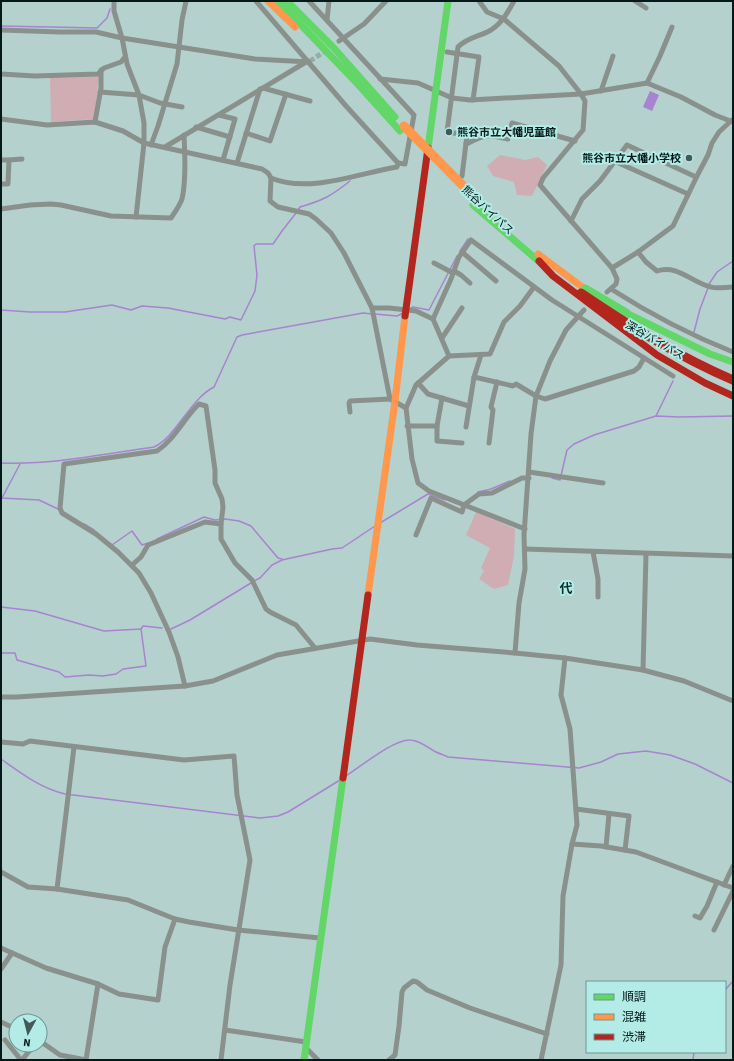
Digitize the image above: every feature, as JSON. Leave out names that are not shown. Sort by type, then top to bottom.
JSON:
[{"type":"main road","points":[[268,1],[317,49],[353,79]]},
{"type":"main road","name":"熊谷バイパス","points":[[278,1],[475,203],[539,261],[583,291],[710,354],[733,362]]},
{"type":"main road","name":"熊谷バイパス","points":[[287,1],[338,42],[402,129]]},
{"type":"main road","points":[[295,1],[338,42]]},
{"type":"main road","points":[[304,1060],[362,641],[393,400],[409,310],[448,1]]},
{"type":"main road","name":"熊谷バイパス","points":[[475,203],[583,291]]},
{"type":"main road","points":[[539,261],[553,276],[657,355],[705,383],[733,396]]},
{"type":"main road","name":"深谷バイパス","points":[[583,291],[655,335],[733,374]]},
{"type":"main road","name":"深谷バイパス","points":[[583,291],[653,340],[733,380]]},
{"type":"street","points":[[114,1],[114,11],[122,38],[125,58],[139,96],[144,123],[144,144],[136,217]]},
{"type":"street","points":[[151,145],[177,64],[182,20],[186,1]]},
{"type":"street","points":[[256,1],[398,163],[405,164],[414,115],[380,79],[338,42],[327,20],[309,1]]},
{"type":"street","points":[[327,20],[329,1]]},
{"type":"street","points":[[338,42],[364,24],[386,1]]},
{"type":"street","points":[[479,1],[487,12],[504,19],[559,66],[585,101],[583,130],[540,184],[612,268],[617,279],[616,284],[609,290],[699,338],[733,352]]},
{"type":"street","points":[[462,176],[467,135],[447,132],[458,47],[462,42],[491,30],[504,19],[514,1]]},
{"type":"street","points":[[635,1],[646,8]]},
{"type":"street","points":[[647,83],[672,27]]},
{"type":"street","points":[[1,30],[96,32],[122,38],[255,59],[308,62]]},
{"type":"street","points":[[447,52],[479,57],[473,100]]},
{"type":"street","points":[[601,91],[613,56]]},
{"type":"street","points":[[1,74],[35,76],[98,74],[104,68],[121,62],[125,58]]},
{"type":"street","points":[[165,147],[261,88],[308,62]]},
{"type":"street","points":[[95,122],[100,92],[101,70]]},
{"type":"street","points":[[380,79],[418,83],[452,98],[473,100],[581,94],[647,83],[692,102],[715,115],[732,121]]},
{"type":"street","points":[[261,88],[310,101]]},
{"type":"street","points":[[237,163],[261,88]]},
{"type":"street","points":[[100,92],[139,96],[165,104],[182,107]]},
{"type":"street","points":[[246,134],[270,141],[286,94]]},
{"type":"street","points":[[219,114],[235,119],[222,160]]},
{"type":"street","points":[[1,119],[47,125],[95,122],[124,131],[144,144],[185,151],[237,163],[262,169],[268,173],[271,178],[270,201],[278,206],[309,214],[331,233],[344,253],[372,309],[393,400],[406,408]]},
{"type":"street","points":[[612,268],[638,252],[673,226],[708,155],[712,143],[719,132],[732,121]]},
{"type":"street","points":[[466,144],[483,136],[489,135],[508,139],[512,123],[575,141]]},
{"type":"street","points":[[196,128],[230,137]]},
{"type":"street","points":[[1,209],[51,204],[111,216],[171,218],[182,196],[185,151],[184,135]]},
{"type":"street","points":[[571,221],[582,199],[600,180],[627,145],[696,177]]},
{"type":"street","points":[[1,160],[22,159]]},
{"type":"street","points":[[1,184],[8,184],[9,160]]},
{"type":"street","points":[[614,161],[688,194]]},
{"type":"street","points":[[271,178],[289,182],[305,183],[333,181],[363,175],[376,170],[397,167],[398,163]]},
{"type":"street","points":[[433,319],[459,257],[471,240],[534,287],[577,316],[673,376]]},
{"type":"street","points":[[462,252],[496,282]]},
{"type":"street","points":[[638,252],[646,262],[657,271],[663,269],[677,271],[709,287],[733,287]]},
{"type":"street","points":[[434,263],[462,275],[470,283]]},
{"type":"street","points":[[525,529],[429,491],[418,483],[412,459],[406,408],[416,385],[449,356],[490,354],[504,322],[520,306],[534,287]]},
{"type":"street","points":[[372,309],[389,308],[409,310],[433,319],[449,356]]},
{"type":"street","points":[[442,338],[462,308]]},
{"type":"street","points":[[515,653],[519,603],[525,569],[525,529],[536,396],[550,361],[566,330],[584,310]]},
{"type":"street","points":[[466,426],[474,377],[481,355]]},
{"type":"street","points":[[474,377],[513,386],[516,384],[536,396],[546,399],[634,371],[639,367],[644,358]]},
{"type":"street","points":[[489,443],[493,410],[491,407],[497,382]]},
{"type":"street","points":[[418,383],[428,394],[469,406]]},
{"type":"street","points":[[442,398],[437,426],[437,442],[462,443]]},
{"type":"street","points":[[350,412],[350,401],[393,400]]},
{"type":"street","points":[[185,686],[178,656],[169,632],[151,593],[139,573],[132,565],[96,534],[61,510],[64,464],[157,451],[165,446],[191,411],[199,404],[206,406],[215,470],[215,482],[222,500],[221,539],[235,563],[253,581],[266,609],[296,626],[315,648]]},
{"type":"street","points":[[407,426],[437,426]]},
{"type":"street","points":[[416,535],[431,498],[462,512],[464,505],[479,494],[492,493],[529,474],[558,476],[603,483]]},
{"type":"street","points":[[132,565],[141,557],[148,545],[205,522],[221,523]]},
{"type":"street","points":[[525,549],[733,556]]},
{"type":"street","points":[[593,552],[598,579],[598,597]]},
{"type":"street","points":[[643,670],[646,554]]},
{"type":"street","points":[[1,697],[185,686],[214,681],[276,655],[370,639],[417,645],[565,658],[643,670],[684,681],[733,701]]},
{"type":"street","points":[[541,1060],[561,965],[563,896],[572,844],[577,825],[570,729],[561,695],[565,658]]},
{"type":"street","points":[[1,742],[23,744],[30,741],[184,760],[234,756],[237,795],[250,860],[230,985],[221,1060]]},
{"type":"street","points":[[57,889],[74,747]]},
{"type":"street","points":[[576,809],[629,816],[625,850]]},
{"type":"street","points":[[606,847],[609,814]]},
{"type":"street","points":[[572,844],[606,847],[636,852],[733,888]]},
{"type":"street","points":[[724,885],[733,866]]},
{"type":"street","points":[[1,872],[28,887],[57,889],[128,900],[175,919],[189,922],[238,930],[320,938]]},
{"type":"street","points":[[695,916],[700,918],[704,912],[717,882]]},
{"type":"street","points":[[714,930],[733,892]]},
{"type":"street","points":[[1,948],[46,968],[98,984],[119,994],[158,1000],[165,947],[175,919]]},
{"type":"street","points":[[1,969],[12,954]]},
{"type":"street","points":[[389,1060],[395,1055],[402,992],[404,988],[413,981],[417,982],[427,990],[470,1008],[547,1034]]},
{"type":"street","points":[[48,1047],[60,1055],[86,1060],[98,984]]},
{"type":"street","points":[[225,1030],[306,1045],[318,1060]]},
{"type":"street","points":[[5,1040],[22,1060]]},
{"type":"shaded area","points":[[99,76],[94,119],[51,122],[50,77]]},
{"type":"shaded area","points":[[650,91],[659,95],[652,111],[643,107]]},
{"type":"shaded area","points":[[500,155],[525,160],[538,157],[547,165],[532,196],[517,195],[514,182],[493,176],[487,166]]},
{"type":"shaded area","points":[[476,512],[515,529],[514,556],[508,585],[494,589],[479,579],[484,571],[481,568],[490,548],[466,535]]},
{"type":"waterway","points":[[1,26],[97,28],[107,18],[110,9]]},
{"type":"waterway","points":[[298,210],[300,207],[327,197],[350,181]]},
{"type":"waterway","points":[[1,310],[65,312],[112,305],[131,310],[142,306],[168,308],[225,319],[230,317],[241,320],[255,291],[257,275],[254,246],[256,244],[273,244],[296,213]]},
{"type":"waterway","points":[[460,251],[468,239]]},
{"type":"waterway","points":[[411,308],[413,307],[429,310],[457,256]]},
{"type":"waterway","points":[[709,284],[717,272],[733,261]]},
{"type":"waterway","points":[[694,332],[700,309],[708,288]]},
{"type":"waterway","points":[[1,463],[59,461],[154,447],[162,442],[198,400],[214,387],[237,337],[363,313],[372,314]]},
{"type":"waterway","points":[[375,314],[397,316],[403,313]]},
{"type":"waterway","points":[[656,416],[673,381]]},
{"type":"waterway","points":[[552,478],[560,480],[567,450],[574,444],[594,435],[656,416],[733,416]]},
{"type":"waterway","points":[[20,464],[2,498],[39,500],[60,510]]},
{"type":"waterway","points":[[478,492],[491,489],[510,481]]},
{"type":"waterway","points":[[380,523],[428,494],[445,500]]},
{"type":"waterway","points":[[157,539],[204,517],[215,520],[225,519],[239,521],[251,526],[278,558],[282,559]]},
{"type":"waterway","points":[[84,524],[94,530]]},
{"type":"waterway","points":[[254,581],[260,578],[272,565],[282,560],[342,548],[375,526]]},
{"type":"waterway","points":[[111,544],[112,545],[132,531],[142,545],[148,543]]},
{"type":"waterway","points":[[171,629],[190,620],[251,583]]},
{"type":"waterway","points":[[1,607],[35,611],[104,631],[141,629]]},
{"type":"waterway","points":[[1,653],[15,653],[17,660],[59,672],[65,677],[89,675],[103,676],[116,674],[123,669],[146,666],[141,629],[143,626],[162,628]]},
{"type":"waterway","points":[[346,776],[387,748],[404,741],[411,740],[421,743],[448,757],[579,768],[601,762],[618,754],[646,751],[670,755],[695,764],[733,783]]},
{"type":"waterway","points":[[1,759],[23,775],[39,784],[65,794],[260,818],[278,816],[288,812],[340,780]]},
{"type":"waterway","points":[[726,989],[733,981]]},
{"type":"waterway","points":[[693,1060],[694,1053]]},
{"type":"tunnel","points":[[310,61],[327,50]]},
{"type":"traffic: fast","points":[[278,1],[353,79],[400,131]]},
{"type":"traffic: fast","points":[[287,1],[333,47],[395,117]]},
{"type":"traffic: fast","points":[[428,148],[448,1]]},
{"type":"traffic: fast","points":[[473,205],[542,264]]},
{"type":"traffic: fast","points":[[585,289],[626,313]]},
{"type":"traffic: fast","points":[[626,313],[710,354],[733,362]]},
{"type":"traffic: fast","points":[[304,1060],[343,778]]},
{"type":"traffic: slow","points":[[268,1],[295,27]]},
{"type":"traffic: slow","points":[[404,126],[477,200]]},
{"type":"traffic: slow","points":[[538,254],[585,289]]},
{"type":"traffic: slow","points":[[368,595],[395,401],[405,316]]},
{"type":"traffic: jam","points":[[405,316],[428,148]]},
{"type":"traffic: jam","points":[[539,261],[553,276],[657,355],[705,383],[733,396]]},
{"type":"traffic: jam","points":[[581,293],[674,351],[733,380]]},
{"type":"traffic: jam","points":[[343,778],[368,595]]},
{"type":"place","name":"熊谷市立大幡児童館","points":[[449,132]]},
{"type":"place","name":"熊谷市立大幡小学校","points":[[689,158]]},
{"type":"district","name":"代","points":[[566,588]]}]
